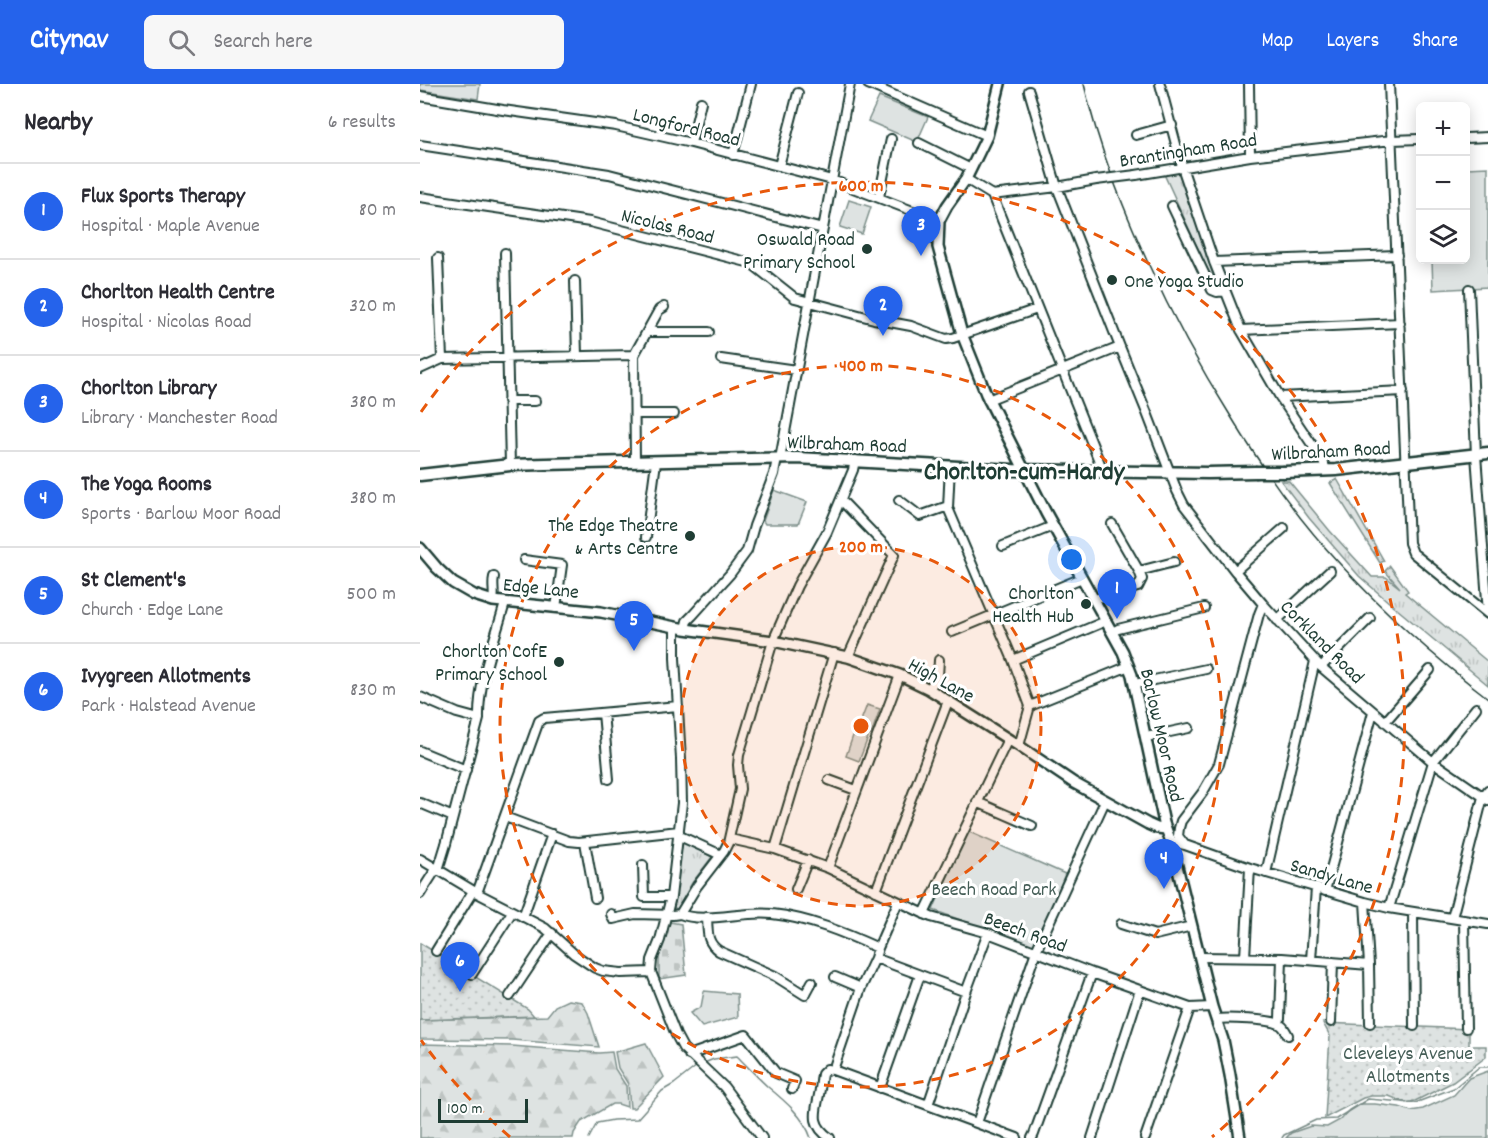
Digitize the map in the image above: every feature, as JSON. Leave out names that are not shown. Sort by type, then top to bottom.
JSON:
[{"type":"highway","name":"Wilbraham Road","points":[[420,475],[510,465],[797,458],[1024,470],[1284,472],[1326,471],[1488,453]]},
{"type":"main road","points":[[939,221],[966,179],[987,136],[1000,84]]},
{"type":"main road","name":"Barlow Moor Road","points":[[939,221],[938,247],[962,334],[988,400],[1112,632],[1135,684],[1166,829],[1228,1061],[1240,1138]]},
{"type":"main road","name":"Edge Lane","points":[[420,548],[453,583],[474,595],[493,601],[601,612],[680,628]]},
{"type":"main road","name":"High Lane","points":[[680,628],[773,641],[834,654],[900,675],[929,689],[1105,801],[1148,824],[1166,829]]},
{"type":"street","points":[[733,155],[752,84]]},
{"type":"street","points":[[762,1138],[729,1094],[683,1048],[651,972],[652,960],[668,915],[679,834],[682,784],[675,658],[680,628],[730,574],[747,551],[774,474],[850,84]]},
{"type":"street","points":[[1160,84],[1182,167],[1214,262],[1241,330],[1280,397],[1323,461],[1326,471]]},
{"type":"street","points":[[1249,84],[1250,156]]},
{"type":"street","points":[[1389,84],[1409,543],[1413,553],[1488,614]]},
{"type":"street","points":[[872,85],[987,136]]},
{"type":"street","name":"Corkland Road","points":[[1029,91],[1057,187],[1184,505],[1235,571],[1318,664],[1433,762],[1486,795]]},
{"type":"street","points":[[779,166],[798,93]]},
{"type":"street","name":"Longford Road","points":[[420,96],[616,126],[691,143],[832,180],[939,221]]},
{"type":"street","points":[[691,143],[701,102]]},
{"type":"street","points":[[1136,135],[1172,125]]},
{"type":"street","points":[[1470,138],[1488,137]]},
{"type":"street","points":[[879,197],[891,139]]},
{"type":"street","name":"Brantingham Road","points":[[992,195],[1057,187],[1250,156],[1416,139]]},
{"type":"street","points":[[919,143],[971,169]]},
{"type":"street","points":[[420,145],[609,174],[823,229]]},
{"type":"street","points":[[966,179],[992,195],[1103,471]]},
{"type":"street","name":"Nicolas Road","points":[[420,197],[590,222],[751,263],[795,298],[874,319],[911,326],[946,339],[1036,309]]},
{"type":"street","points":[[1172,206],[1212,290],[1225,291]]},
{"type":"street","points":[[505,253],[510,465]]},
{"type":"street","points":[[1214,262],[1397,255]]},
{"type":"street","points":[[438,258],[442,360]]},
{"type":"street","points":[[575,281],[576,356]]},
{"type":"street","points":[[1469,289],[1476,455],[1488,614]]},
{"type":"street","points":[[635,462],[634,355],[658,310],[664,307]]},
{"type":"street","points":[[1241,330],[1400,322]]},
{"type":"street","points":[[648,332],[709,332]]},
{"type":"street","points":[[988,400],[1120,347]]},
{"type":"street","points":[[420,369],[442,360],[634,355]]},
{"type":"street","points":[[721,359],[796,370]]},
{"type":"street","points":[[1280,397],[1403,391]]},
{"type":"street","points":[[508,401],[535,401]]},
{"type":"street","points":[[635,414],[674,414]]},
{"type":"street","points":[[680,914],[697,886],[727,847],[740,789],[739,755],[773,641],[796,586],[841,500],[855,460]]},
{"type":"street","points":[[646,537],[656,462]]},
{"type":"street","points":[[950,466],[948,506],[1030,706],[1019,746]]},
{"type":"street","points":[[841,500],[894,555],[848,657]]},
{"type":"street","points":[[899,500],[920,516],[948,506]]},
{"type":"street","points":[[1094,599],[1138,586],[1142,579],[1112,524]]},
{"type":"street","points":[[1003,546],[1053,525]]},
{"type":"street","points":[[1235,571],[1284,528]]},
{"type":"street","points":[[524,560],[562,565],[556,608]]},
{"type":"street","points":[[1139,571],[1174,562]]},
{"type":"street","points":[[1277,620],[1330,571]]},
{"type":"street","points":[[493,601],[494,576]]},
{"type":"street","points":[[952,632],[1082,578]]},
{"type":"street","points":[[420,894],[440,867],[479,719],[483,679],[506,603]]},
{"type":"street","points":[[1185,845],[1178,836],[1180,824],[1220,764],[1258,614],[1263,604]]},
{"type":"street","points":[[1112,632],[1204,608]]},
{"type":"street","points":[[1266,873],[1318,664],[1370,618]]},
{"type":"street","points":[[1013,660],[1106,621]]},
{"type":"street","points":[[775,849],[834,654]]},
{"type":"street","points":[[929,689],[938,676],[939,660]]},
{"type":"street","points":[[1030,706],[1129,666]]},
{"type":"street","points":[[1135,684],[1206,669]]},
{"type":"street","points":[[1385,722],[1430,670]]},
{"type":"street","points":[[828,868],[900,675]]},
{"type":"street","points":[[420,698],[479,719]]},
{"type":"street","points":[[876,891],[948,701]]},
{"type":"street","points":[[436,951],[475,892],[480,889],[539,721],[544,718],[678,706]]},
{"type":"street","points":[[1389,908],[1433,762],[1476,708]]},
{"type":"street","points":[[1325,891],[1373,712]]},
{"type":"street","points":[[603,713],[609,778]]},
{"type":"street","points":[[1146,737],[1189,728]]},
{"type":"street","points":[[924,914],[1008,739]]},
{"type":"street","points":[[420,751],[466,770]]},
{"type":"street","points":[[829,780],[856,790]]},
{"type":"street","points":[[1452,918],[1486,795]]},
{"type":"street","points":[[976,1123],[1035,951],[1105,801]]},
{"type":"street","points":[[977,802],[1032,826]]},
{"type":"street","points":[[420,803],[453,817]]},
{"type":"street","points":[[505,817],[574,842],[652,833],[679,834],[721,855]]},
{"type":"street","points":[[523,917],[552,834]]},
{"type":"street","name":"Beech Road","points":[[730,839],[775,849],[808,860],[931,917],[988,933],[1190,1008],[1212,1007]]},
{"type":"street","points":[[585,842],[595,898]]},
{"type":"street","name":"Sandy Lane","points":[[1171,842],[1365,902],[1488,924]]},
{"type":"street","points":[[420,859],[475,892],[552,933],[574,954],[595,968],[621,973],[651,972]]},
{"type":"street","points":[[796,889],[808,860]]},
{"type":"street","points":[[643,865],[644,897],[671,897]]},
{"type":"street","points":[[1245,957],[1250,868]]},
{"type":"street","points":[[1311,960],[1316,888]]},
{"type":"street","points":[[833,1070],[861,988],[876,958],[898,902]]},
{"type":"street","points":[[1365,902],[1370,1023]]},
{"type":"street","points":[[472,975],[512,912]]},
{"type":"street","points":[[1413,912],[1414,1026]]},
{"type":"street","points":[[610,914],[613,919],[635,914],[680,914],[707,917],[771,913],[815,923],[878,948]]},
{"type":"street","points":[[707,917],[711,946],[719,951],[775,976],[805,995],[812,982]]},
{"type":"street","points":[[1464,920],[1466,1028]]},
{"type":"street","points":[[1121,924],[1155,935],[1192,926]]},
{"type":"street","points":[[510,996],[552,933]]},
{"type":"street","points":[[928,1106],[988,933]]},
{"type":"street","points":[[1200,957],[1282,958],[1369,965]]},
{"type":"street","points":[[876,958],[966,992]]},
{"type":"street","points":[[1280,1019],[1282,958]]},
{"type":"street","points":[[1331,1022],[1333,962]]},
{"type":"street","points":[[1032,1138],[1092,973]]},
{"type":"street","points":[[880,1088],[920,975]]},
{"type":"street","points":[[835,977],[861,988]]},
{"type":"street","points":[[1092,1138],[1140,990]]},
{"type":"street","points":[[1145,1138],[1190,1008]]},
{"type":"street","points":[[1216,1019],[1275,1022],[1281,1025],[1287,1035]]},
{"type":"street","points":[[689,1055],[746,1035],[776,1073],[795,1081],[792,1089]]},
{"type":"street","points":[[830,1138],[820,1132],[814,1114],[822,1074],[827,1070],[833,1070],[1017,1138]]},
{"type":"green space","points":[[420,84],[480,84],[478,99],[420,90]]},
{"type":"green space","points":[[879,97],[928,117],[917,142],[868,121]]},
{"type":"green space","points":[[1488,167],[1488,287],[1433,290],[1432,264],[1470,264],[1470,168]]},
{"type":"green space","points":[[1180,171],[1217,287],[1216,288],[1164,174]]},
{"type":"green space","points":[[849,200],[871,207],[862,234],[840,227]]},
{"type":"green space","points":[[1337,479],[1384,561],[1380,563],[1330,483]]},
{"type":"green space","points":[[1281,481],[1289,481],[1372,577],[1386,577],[1400,588],[1385,571],[1390,566],[1408,591],[1405,593],[1488,662],[1488,685],[1359,576],[1309,518]]},
{"type":"green space","points":[[774,490],[807,502],[798,524],[765,524],[763,521]]},
{"type":"green space","points":[[867,705],[880,709],[859,761],[846,756]]},
{"type":"green space","name":"Beech Road Park","points":[[967,831],[1065,874],[1035,947],[933,910]]},
{"type":"green space","points":[[681,842],[712,857],[676,909],[674,907]]},
{"type":"green space","points":[[670,922],[681,924],[686,975],[659,979],[659,957]]},
{"type":"green space","points":[[420,943],[528,1009],[534,1016],[420,1020]]},
{"type":"green space","points":[[704,991],[737,994],[738,1017],[702,1027],[690,1013],[701,1007]]},
{"type":"green space","points":[[568,1000],[582,1002],[599,1047],[512,1040],[420,1039],[420,1020],[547,1016],[555,1006]]},
{"type":"green space","name":"Cleveleys Avenue Allotments","points":[[1323,1023],[1469,1029],[1469,1046],[1486,1046],[1486,1057],[1453,1082],[1415,1101],[1406,1103],[1389,1096],[1371,1096],[1325,1118],[1330,1036]]},
{"type":"green space","points":[[646,1043],[664,1077],[634,1108],[630,1108],[628,1084],[618,1068],[615,1052]]},
{"type":"green space","points":[[420,1044],[512,1046],[612,1052],[615,1069],[626,1086],[627,1107],[612,1104],[581,1122],[573,1138],[420,1138]]},
{"type":"green space","points":[[1488,1071],[1488,1138],[1286,1138],[1291,1133],[1311,1126],[1327,1127],[1340,1120],[1349,1110],[1359,1104],[1399,1107],[1411,1111],[1423,1109],[1454,1095],[1469,1078]]},
{"type":"waterway","points":[[704,1063],[714,1059],[737,1056],[793,1110],[804,1123],[811,1138]]},
{"type":"waterway","points":[[589,1138],[597,1123],[637,1119],[662,1091],[697,1066]]},
{"type":"waterway","points":[[1282,1138],[1316,1120],[1336,1119],[1368,1099],[1415,1103],[1454,1088],[1479,1067],[1488,1067]]},
{"type":"tram line","points":[[1084,84],[1096,130],[1112,175],[1148,263],[1197,359],[1255,454],[1310,529],[1357,582],[1411,634],[1488,698]]},
{"type":"place","name":"Oswald Road Primary School","points":[[867,249]]},
{"type":"place","name":"Chorlton Library","points":[[921,256]]},
{"type":"place","name":"One Yoga Studio","points":[[1112,280]]},
{"type":"place","name":"Chorlton Health Centre","points":[[883,336]]},
{"type":"place","name":"The Edge Theatre & Arts Centre","points":[[690,536]]},
{"type":"place","name":"Chorlton Health Hub","points":[[1086,604]]},
{"type":"place","name":"Flux Sports Therapy","points":[[1117,619]]},
{"type":"place","name":"St Clement's","points":[[634,651]]},
{"type":"place","name":"Chorlton CofE Primary School","points":[[559,662]]},
{"type":"place","name":"The Yoga Rooms","points":[[1164,889]]},
{"type":"place","name":"Ivygreen Allotments","points":[[460,992]]},
{"type":"district","name":"Chorlton-cum-Hardy","points":[[1024,470]]}]
